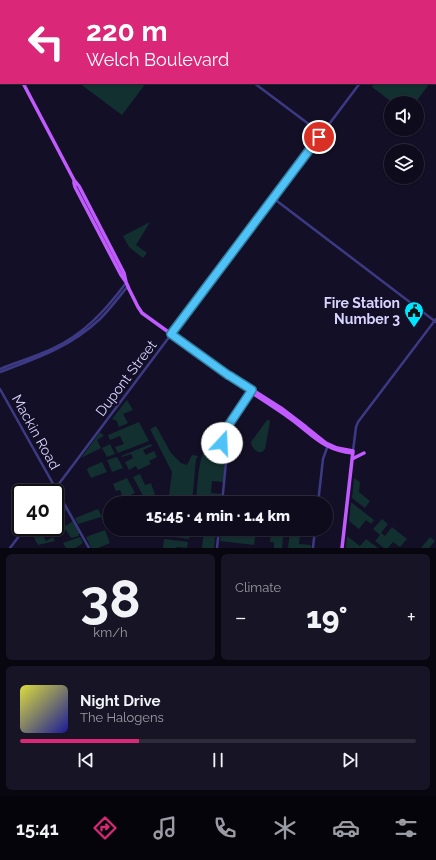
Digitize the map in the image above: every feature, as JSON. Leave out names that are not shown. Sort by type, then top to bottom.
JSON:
[{"type":"main road","points":[[24,84],[74,180],[79,186],[103,231],[124,273],[127,284],[137,306],[142,312],[252,392],[291,416],[328,446],[353,452],[342,548]]},
{"type":"main road","points":[[352,459],[364,453]]},
{"type":"street","points":[[255,84],[322,134]]},
{"type":"street","name":"Dupont Street","points":[[59,484],[359,84]]},
{"type":"street","points":[[273,198],[436,321],[358,422],[353,452]]},
{"type":"street","points":[[0,369],[49,351],[77,334],[93,322],[127,284]]},
{"type":"street","points":[[0,372],[46,355],[59,349],[74,339],[102,317],[127,284]]},
{"type":"street","name":"Mackin Road","points":[[0,389],[54,484]]},
{"type":"street","points":[[223,496],[226,460],[222,442],[223,436],[236,414],[252,392]]},
{"type":"street","points":[[319,496],[323,459],[328,446]]},
{"type":"street","name":"Mackin Road","points":[[64,503],[89,548]]},
{"type":"street","points":[[10,548],[19,536]]},
{"type":"street","points":[[217,548],[218,536]]},
{"type":"street","points":[[313,548],[314,536]]},
{"type":"green space","points":[[80,84],[145,84],[122,115]]},
{"type":"green space","points":[[374,84],[429,84],[420,96],[384,96],[372,87]]},
{"type":"green space","points":[[150,222],[136,245],[147,253],[143,258],[129,247],[123,236]]},
{"type":"green space","points":[[127,400],[133,410],[123,414],[128,423],[119,427],[117,421],[112,419]]},
{"type":"green space","points":[[267,420],[270,422],[265,449],[262,452],[258,452],[252,446],[251,442]]},
{"type":"green space","points":[[139,422],[149,441],[118,453],[115,447],[124,444],[120,436],[110,440],[108,435]]},
{"type":"green space","points":[[156,426],[171,453],[181,463],[187,465],[192,455],[198,456],[196,459],[193,496],[169,496],[172,472],[150,429]]},
{"type":"green space","points":[[100,432],[104,436],[97,440],[101,448],[81,458]]},
{"type":"green space","points":[[220,439],[225,455],[223,482],[212,481],[211,493],[222,494],[222,496],[196,496],[201,460],[205,450]]},
{"type":"green space","points":[[110,444],[115,454],[107,457],[102,448]]},
{"type":"green space","points":[[151,444],[152,446],[143,450],[146,455],[154,451],[157,457],[149,461],[151,464],[138,470],[136,466],[129,470],[125,462],[133,458],[131,454],[121,456]]},
{"type":"green space","points":[[117,457],[123,468],[112,472],[107,460]]},
{"type":"green space","points":[[102,462],[107,472],[91,478],[87,470],[88,468]]},
{"type":"green space","points":[[140,474],[145,485],[151,483],[155,496],[143,496],[133,477]]},
{"type":"green space","points":[[127,478],[135,493],[128,496],[122,496],[120,490],[116,491],[113,484]]},
{"type":"green space","points":[[354,478],[360,482],[359,492],[370,501],[365,508],[352,498]]},
{"type":"green space","points":[[351,503],[374,520],[371,524],[366,520],[359,529],[349,521]]},
{"type":"green space","points":[[64,505],[67,510],[64,512]]},
{"type":"green space","points":[[98,509],[103,517],[103,522],[101,517],[78,524],[75,518]]},
{"type":"green space","points":[[382,519],[388,524],[381,533],[385,536],[392,527],[407,539],[400,547],[393,542],[388,548],[384,548],[375,541],[380,535],[373,529]]},
{"type":"green space","points":[[73,521],[80,534],[78,534],[79,536],[71,538],[64,527]]},
{"type":"green space","points":[[103,531],[103,536],[107,536],[110,543],[98,548],[91,548],[86,537]]},
{"type":"green space","points":[[33,536],[44,536],[46,541],[53,537],[55,541],[38,545]]},
{"type":"green space","points":[[175,536],[189,536],[189,539]]},
{"type":"green space","points":[[203,536],[215,536],[214,548],[202,548]]},
{"type":"green space","points":[[221,536],[255,536],[254,545],[220,541]]},
{"type":"green space","points":[[271,536],[283,536],[282,548],[274,548],[274,542],[270,542]]},
{"type":"green space","points":[[290,536],[300,536],[299,544],[311,545],[311,548],[288,548]]},
{"type":"green space","points":[[347,536],[360,546],[366,539],[378,548],[346,548]]},
{"type":"green space","points":[[80,537],[83,543],[75,548],[66,548],[63,543]]},
{"type":"green space","points":[[430,537],[435,541],[429,548],[421,548]]},
{"type":"green space","points":[[164,539],[188,542],[187,548],[163,548]]},
{"type":"place","name":"Fire Station Number 3","points":[[414,328]]},
{"type":"route","points":[[222,443],[224,432],[252,390],[228,375],[171,334],[319,137]]}]
